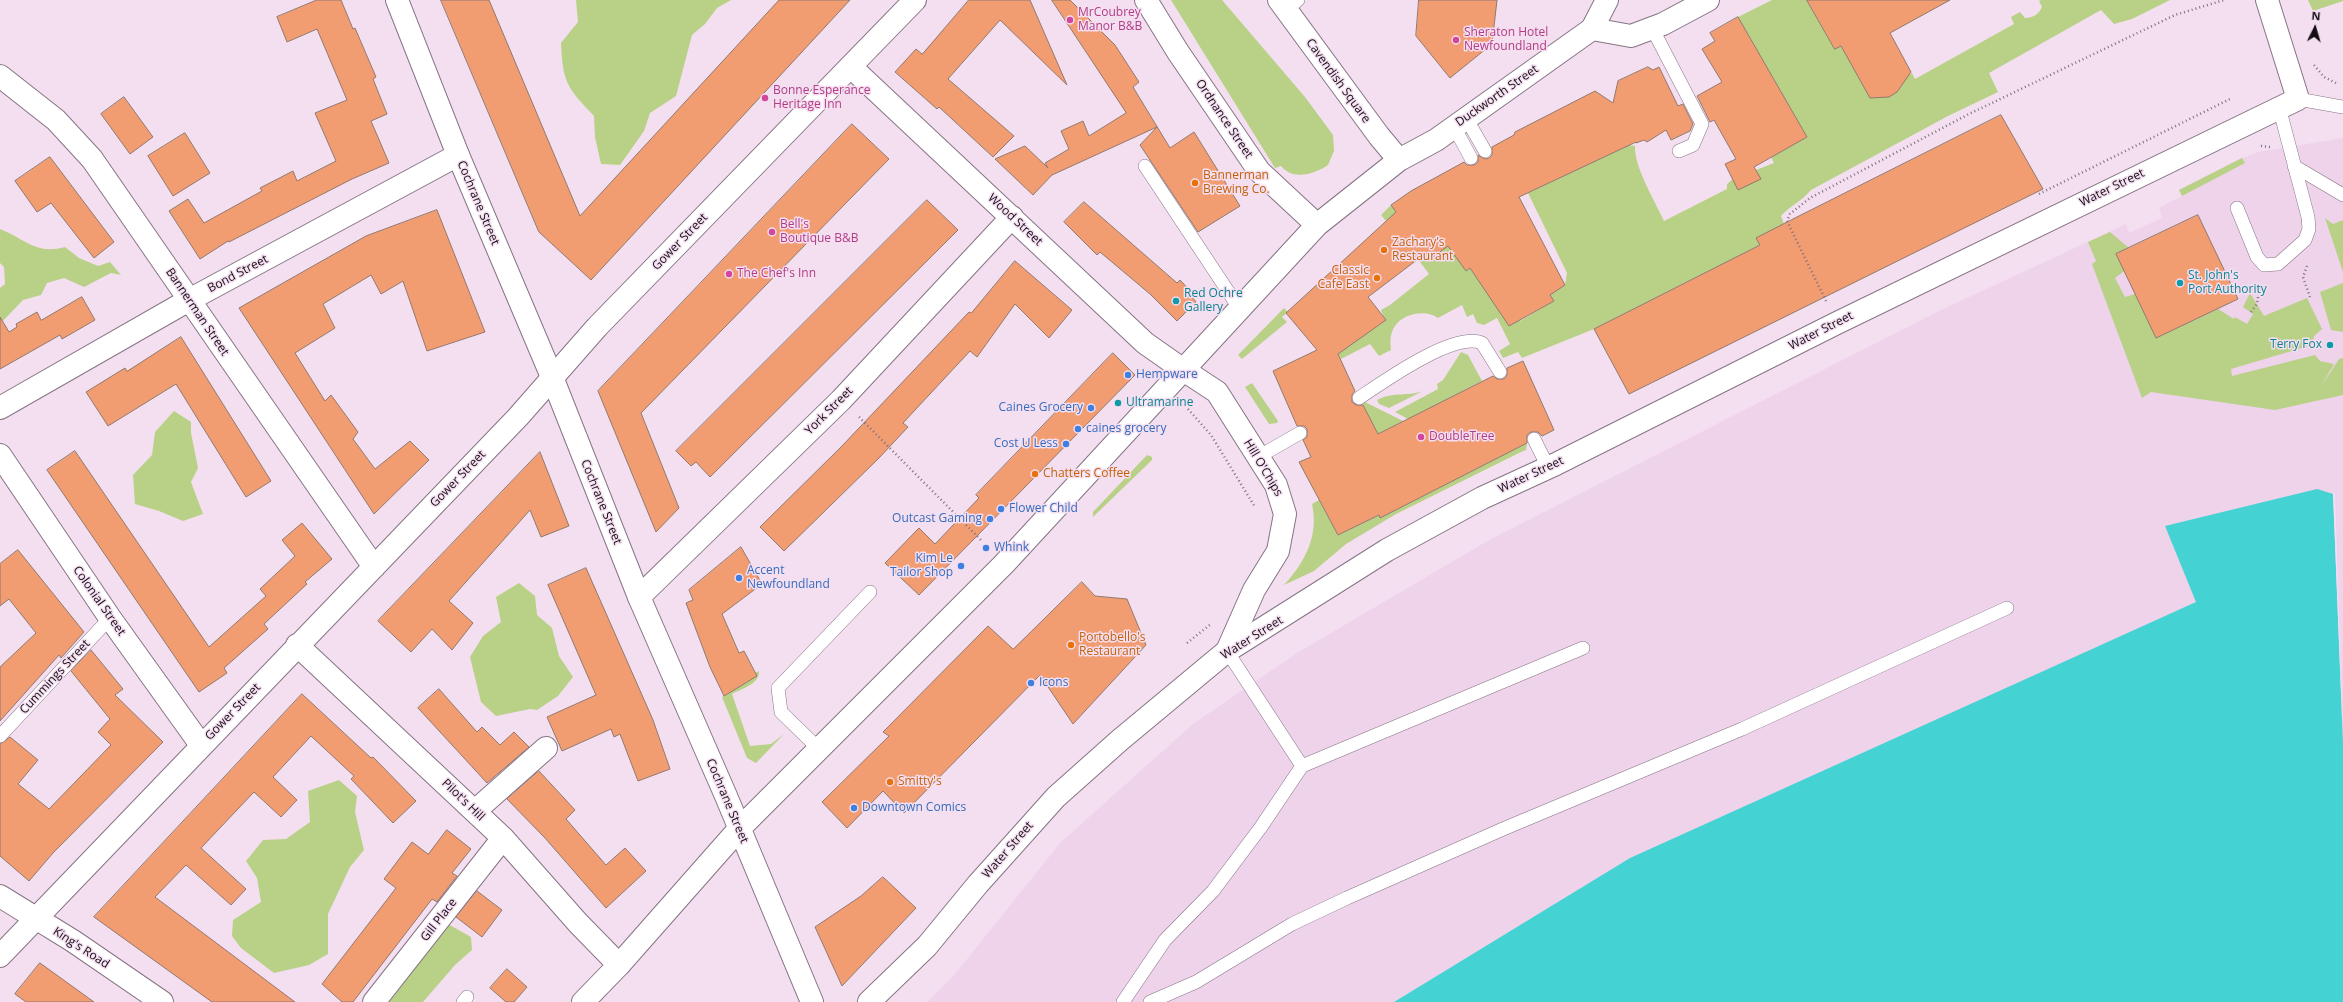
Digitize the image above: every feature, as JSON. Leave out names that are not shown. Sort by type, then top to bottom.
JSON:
[{"type":"street","name":"Cochrane Street","points":[[397,0],[458,156],[552,377],[638,597],[739,829],[812,1002]]},
{"type":"street","name":"Gower Street","points":[[0,956],[297,645],[518,417],[602,322],[915,0]]},
{"type":"street","name":"Ordnance Street","points":[[1146,0],[1178,52],[1259,171],[1316,225]]},
{"type":"street","points":[[1607,0],[1592,29],[1631,36],[1652,28],[1708,0]]},
{"type":"street","points":[[2267,0],[2288,103]]},
{"type":"street","name":"Cavendish Square","points":[[1288,3],[1379,136],[1399,160]]},
{"type":"street","name":"Duckworth Street","points":[[583,1002],[619,965],[739,829],[818,748],[1004,564],[1316,225],[1399,160],[1436,140],[1592,29]]},
{"type":"street","name":"Wood Street","points":[[851,67],[1145,343],[1182,369]]},
{"type":"street","name":"Bannerman Street","points":[[0,76],[56,120],[92,159],[374,567]]},
{"type":"street","name":"Water Street","points":[[869,1002],[927,946],[1056,797],[1120,740],[1227,651],[1387,550],[1482,498],[1548,467],[2288,103]]},
{"type":"street","name":"Bond Street","points":[[0,408],[189,300],[458,156]]},
{"type":"street","name":"York Street","points":[[638,597],[841,400],[1012,217]]},
{"type":"street","name":"Hill O'Chips","points":[[1182,369],[1217,392],[1276,485],[1282,500],[1285,514],[1284,530],[1278,551],[1254,590],[1227,651]]},
{"type":"street","name":"Colonial Street","points":[[0,455],[110,618],[201,745]]},
{"type":"street","name":"Pilot's Hill","points":[[297,645],[503,838],[578,923],[619,965]]},
{"type":"street","points":[[475,811],[546,748]]},
{"type":"street","name":"Gill Place","points":[[374,1002],[503,838]]},
{"type":"street","name":"King's Road","points":[[0,896],[36,918],[162,1002]]},
{"type":"lane","points":[[1652,28],[1702,124],[1693,145],[1679,151]]},
{"type":"lane","points":[[2237,208],[2257,257],[2264,264],[2272,266],[2284,260],[2305,240],[2309,229],[2294,166],[2288,103],[2343,107]]},
{"type":"lane","points":[[1460,122],[1484,151]]},
{"type":"lane","points":[[1460,122],[1471,158]]},
{"type":"lane","points":[[1145,166],[1239,308]]},
{"type":"lane","points":[[2294,166],[2343,195]]},
{"type":"lane","points":[[1359,398],[1414,362],[1470,339],[1482,343],[1488,348],[1500,372]]},
{"type":"lane","points":[[1258,457],[1300,433]]},
{"type":"lane","points":[[1534,439],[1548,467]]},
{"type":"lane","points":[[818,748],[781,712],[778,688],[870,592]]},
{"type":"lane","points":[[1150,1002],[1196,982],[1292,924],[1347,898],[1503,829],[1742,729],[2007,608]]},
{"type":"lane","name":"Cummings Street","points":[[0,736],[110,618]]},
{"type":"lane","points":[[1123,1002],[1165,940],[1213,890],[1256,834],[1302,766],[1583,648]]},
{"type":"lane","points":[[1227,651],[1302,766]]},
{"type":"path","points":[[1826,302],[1787,221],[1790,214],[1810,198],[1877,161],[1947,128],[1969,114],[2019,92],[2125,37],[2175,14],[2224,0]]},
{"type":"path","points":[[2039,194],[2232,98]]},
{"type":"path","points":[[2251,312],[2257,304],[2264,264]]},
{"type":"path","points":[[1188,409],[1211,434],[1235,471],[1258,511]]},
{"type":"path","points":[[857,415],[981,540]]},
{"type":"shaded area","points":[[2343,138],[2343,743],[2165,526],[2197,602],[1630,858],[1394,1002],[927,1002],[955,974],[1061,842],[1193,724],[1297,653],[1491,539],[1937,312],[2126,224],[2129,233],[2162,218],[2159,208],[2182,196],[2179,190],[2242,158],[2258,152]]},
{"type":"green space","points":[[576,0],[731,0],[717,8],[705,24],[692,35],[676,96],[650,113],[644,131],[620,165],[601,164],[595,137],[594,116],[572,91],[565,76],[561,43],[578,22]]},
{"type":"green space","points":[[1171,0],[1222,0],[1305,97],[1333,135],[1334,151],[1328,165],[1311,173],[1298,175],[1286,171],[1281,166],[1275,168]]},
{"type":"green space","points":[[1772,0],[1807,0],[1835,49],[1841,46],[1870,97],[1883,97],[1898,91],[1901,87],[1898,81],[1912,73],[1915,79],[2014,24],[2011,17],[2020,12],[2025,18],[2035,15],[2042,7],[2039,1],[2041,0],[2170,0],[2132,19],[2114,24],[2101,10],[1989,73],[1998,92],[1948,116],[1811,190],[1781,216],[1784,224],[1757,238],[1760,245],[1594,329],[1522,358],[1518,352],[1503,358],[1499,351],[1510,344],[1497,318],[1484,325],[1477,323],[1473,314],[1467,317],[1462,305],[1438,318],[1433,315],[1422,313],[1409,315],[1404,318],[1395,326],[1392,332],[1391,350],[1379,356],[1370,344],[1341,359],[1333,343],[1360,338],[1385,321],[1381,310],[1390,305],[1429,274],[1388,219],[1386,221],[1381,215],[1391,205],[1430,259],[1451,244],[1466,271],[1470,268],[1507,322],[1517,317],[1520,321],[1554,301],[1550,295],[1565,285],[1567,273],[1528,193],[1629,145],[1635,146],[1641,174],[1664,221],[1727,189],[1727,184],[1733,179],[1774,163],[1771,157],[1807,137],[1738,17]]},
{"type":"green space","points":[[2308,0],[2343,0],[2343,1],[2313,11]]},
{"type":"green space","points":[[2242,158],[2245,163],[2182,196],[2179,190]]},
{"type":"green space","points":[[2325,218],[2333,224],[2343,220],[2343,272]]},
{"type":"green space","points":[[0,229],[38,247],[55,249],[65,247],[79,258],[98,266],[110,262],[121,275],[111,273],[84,287],[64,278],[47,283],[41,295],[23,300],[0,324],[0,288],[5,284],[4,267],[0,263]]},
{"type":"green space","points":[[2110,232],[2129,248],[2116,254],[2124,271],[2115,278],[2125,297],[2135,294],[2156,338],[2218,309],[2234,319],[2235,317],[2247,324],[2253,314],[2243,307],[2250,293],[2264,316],[2307,298],[2322,329],[2314,336],[2312,345],[2231,369],[2232,376],[2315,355],[2320,361],[2334,364],[2320,388],[2339,359],[2343,358],[2343,395],[2275,410],[2151,392],[2142,398],[2092,264],[2096,261],[2088,242]]},
{"type":"green space","points":[[2343,283],[2343,332],[2331,330],[2320,292]]},
{"type":"green space","points":[[1284,308],[1288,312],[1282,317],[1287,322],[1242,359],[1238,355]]},
{"type":"green space","points":[[1461,352],[1468,355],[1482,381],[1408,419],[1395,412],[1438,389],[1437,384],[1443,380]]},
{"type":"green space","points":[[1252,383],[1278,421],[1277,423],[1269,424],[1245,387]]},
{"type":"green space","points":[[1423,391],[1389,408],[1379,404],[1377,400],[1383,397]]},
{"type":"green space","points":[[1361,402],[1365,402],[1403,421],[1378,434]]},
{"type":"green space","points":[[174,411],[191,422],[191,433],[198,468],[191,482],[203,514],[183,521],[159,511],[135,504],[133,475],[152,455],[155,432]]},
{"type":"green space","points":[[1527,443],[1526,450],[1396,514],[1346,544],[1314,571],[1284,585],[1304,558],[1312,538],[1314,516],[1312,504],[1319,500],[1338,535],[1379,515],[1380,518]]},
{"type":"green space","points":[[1147,455],[1152,457],[1152,460],[1093,517],[1093,512]]},
{"type":"green space","points":[[519,583],[535,596],[537,615],[552,628],[559,656],[573,677],[558,696],[537,710],[530,709],[496,716],[481,702],[470,657],[483,636],[501,622],[496,597]]},
{"type":"green space","points":[[759,671],[758,676],[753,683],[732,694],[750,746],[771,744],[784,734],[756,763],[747,758],[722,697],[756,676],[755,673]]},
{"type":"green space","points":[[339,780],[357,796],[355,812],[364,850],[350,867],[328,914],[328,954],[309,965],[274,973],[241,948],[232,936],[233,920],[261,902],[257,878],[246,861],[263,840],[286,839],[310,822],[308,791]]},
{"type":"green space","points":[[448,924],[471,937],[472,950],[455,965],[423,1002],[386,1002]]},
{"type":"water","points":[[2317,489],[2333,494],[2343,743],[2343,1002],[1394,1002],[1630,858],[2196,602],[2165,526]]},
{"type":"pier","points":[[2333,492],[2335,494],[2343,744]]},
{"type":"building","points":[[317,0],[341,0],[353,29],[355,28],[376,77],[373,79],[387,114],[371,121],[389,163],[352,179],[229,242],[228,241],[200,259],[169,211],[188,199],[204,223],[262,191],[260,188],[293,171],[297,181],[336,161],[315,113],[347,100],[317,29],[287,42],[277,17]]},
{"type":"building","points":[[441,0],[489,0],[580,216],[779,0],[850,0],[591,280],[539,232]]},
{"type":"building","points":[[969,0],[1030,0],[1067,85],[1000,20],[948,79],[1014,136],[993,157],[939,107],[937,109],[895,72],[916,49],[922,54]]},
{"type":"building","points":[[1052,0],[1070,0],[1115,45],[1139,82],[1133,87],[1170,148],[1194,132],[1240,206],[1198,232],[1140,145],[1157,127],[1052,175],[1033,195],[995,159],[1025,146],[1048,168],[1045,163],[1069,149],[1061,131],[1083,121],[1089,136],[1126,113]]},
{"type":"building","name":"Sheraton Hotel Newfoundland","points":[[1419,0],[1497,0],[1492,44],[1450,78],[1416,36]]},
{"type":"building","points":[[1807,0],[1950,0],[1890,33],[1911,72],[1897,92],[1889,97],[1870,98],[1841,46],[1835,49]]},
{"type":"building","points":[[1738,17],[1807,137],[1754,167],[1761,179],[1738,190],[1725,164],[1736,159],[1714,120],[1710,122],[1697,96],[1722,82],[1702,49],[1715,41],[1710,33]]},
{"type":"building","points":[[1648,67],[1653,70],[1659,67],[1678,106],[1683,104],[1693,124],[1690,131],[1671,140],[1666,130],[1647,142],[1644,140],[1636,142],[1519,197],[1565,285],[1550,295],[1554,301],[1509,326],[1470,268],[1466,271],[1448,246],[1430,259],[1426,253],[1368,297],[1386,320],[1338,354],[1355,391],[1352,395],[1352,402],[1356,405],[1363,405],[1378,434],[1493,376],[1497,379],[1504,379],[1507,375],[1507,368],[1523,361],[1554,430],[1542,436],[1538,432],[1531,432],[1527,435],[1527,443],[1380,518],[1379,515],[1338,535],[1299,462],[1311,457],[1303,440],[1307,437],[1307,429],[1304,426],[1297,426],[1273,371],[1317,350],[1286,313],[1396,212],[1391,205],[1411,191],[1464,162],[1467,165],[1474,165],[1478,162],[1478,155],[1485,159],[1489,158],[1492,155],[1492,147],[1514,135],[1515,132],[1595,91],[1613,103],[1618,81]]},
{"type":"building","points":[[124,97],[153,137],[130,154],[101,114]]},
{"type":"building","points":[[2001,115],[2043,189],[1629,394],[1594,329],[1760,245],[1756,238]]},
{"type":"building","points":[[852,124],[889,159],[641,413],[679,508],[656,532],[598,391]]},
{"type":"building","points":[[185,133],[210,173],[173,196],[148,156]]},
{"type":"building","points":[[50,157],[114,242],[94,258],[51,203],[37,212],[15,181]]},
{"type":"building","points":[[927,200],[958,230],[710,477],[696,462],[691,466],[676,451]]},
{"type":"building","points":[[1084,202],[1177,283],[1180,280],[1194,295],[1192,297],[1196,302],[1177,321],[1150,294],[1100,252],[1097,255],[1064,222]]},
{"type":"building","points":[[437,210],[485,332],[427,351],[403,281],[381,294],[371,275],[323,304],[335,328],[295,353],[325,401],[331,395],[358,432],[353,439],[375,469],[410,441],[429,460],[374,514],[239,308],[366,236]]},
{"type":"building","name":"St. John's Port Authority","points":[[2198,215],[2238,299],[2156,338],[2116,254]]},
{"type":"building","points":[[1015,261],[1072,310],[1049,338],[1015,304],[977,357],[970,351],[903,423],[908,427],[879,458],[784,551],[760,527],[841,447],[969,312],[971,313]]},
{"type":"building","points":[[82,297],[95,320],[62,339],[60,335],[0,369],[0,317],[9,332],[17,327],[16,324],[37,312],[41,320]]},
{"type":"building","points":[[181,337],[271,481],[246,497],[176,384],[108,426],[86,392],[125,368],[127,371]]},
{"type":"building","points":[[1113,353],[1135,375],[919,595],[885,563],[919,528],[935,544],[979,498],[976,495]]},
{"type":"building","points":[[75,451],[209,647],[266,596],[260,589],[295,556],[282,540],[302,523],[332,559],[305,582],[307,584],[264,624],[268,629],[224,668],[227,673],[199,692],[47,470]]},
{"type":"building","points":[[540,452],[569,526],[541,537],[530,510],[449,601],[473,623],[452,650],[432,629],[411,652],[378,621]]},
{"type":"building","points":[[741,547],[762,584],[722,614],[739,653],[744,651],[757,676],[724,696],[710,667],[686,603],[693,600],[689,590]]},
{"type":"building","points":[[18,550],[84,632],[61,658],[59,655],[0,721],[0,667],[36,633],[9,599],[0,606],[0,564]]},
{"type":"building","points":[[586,568],[653,720],[670,769],[638,781],[620,734],[614,737],[611,729],[562,751],[547,717],[596,695],[548,585]]},
{"type":"building","points":[[1082,582],[1095,596],[1127,599],[1146,645],[1073,724],[1040,675],[904,813],[883,791],[847,828],[822,802],[889,736],[883,732],[988,626],[1013,649]]},
{"type":"building","points":[[91,650],[123,689],[115,695],[163,742],[53,853],[29,881],[0,856],[0,744],[10,737],[38,760],[18,784],[49,809],[111,745],[98,732],[110,719],[71,671]]},
{"type":"building","points":[[439,689],[477,732],[482,727],[500,745],[514,732],[529,747],[487,783],[418,708]]},
{"type":"building","points":[[302,694],[371,758],[373,757],[416,801],[393,823],[351,779],[354,776],[311,736],[273,777],[297,800],[281,817],[254,792],[201,848],[246,889],[231,905],[186,865],[155,897],[295,1002],[212,1002],[94,917]]},
{"type":"building","points":[[539,771],[575,810],[566,819],[606,865],[625,848],[646,871],[606,908],[545,838],[507,799]]},
{"type":"building","points":[[447,830],[471,849],[452,873],[457,876],[437,902],[432,899],[353,1002],[342,1002],[322,984],[396,888],[384,879],[412,842],[428,854]]},
{"type":"building","points":[[883,877],[916,908],[842,986],[815,927],[861,896]]},
{"type":"building","points":[[477,891],[502,910],[482,937],[456,917]]},
{"type":"building","points":[[40,963],[94,1002],[26,1002],[15,994]]},
{"type":"building","points":[[507,969],[527,987],[514,1002],[506,1002],[490,988]]},
{"type":"place","name":"MrCoubrey Manor B&B","points":[[1070,20]]},
{"type":"place","name":"Sheraton Hotel Newfoundland","points":[[1456,40]]},
{"type":"place","name":"Bonne Esperance Heritage Inn","points":[[765,98]]},
{"type":"place","name":"Bannerman Brewing Co.","points":[[1195,183]]},
{"type":"place","name":"Bell's Boutique B&B","points":[[772,232]]},
{"type":"place","name":"Zachary's Restaurant","points":[[1384,250]]},
{"type":"place","name":"The Chef's Inn","points":[[729,274]]},
{"type":"place","name":"Classic Cafe East","points":[[1377,278]]},
{"type":"place","name":"St. John's Port Authority","points":[[2180,283]]},
{"type":"place","name":"Red Ochre Gallery","points":[[1176,301]]},
{"type":"place","name":"Terry Fox","points":[[2330,345]]},
{"type":"place","name":"Hempware","points":[[1128,375]]},
{"type":"place","name":"Ultramarine","points":[[1118,403]]},
{"type":"place","name":"Caines Grocery","points":[[1091,408]]},
{"type":"place","name":"caines grocery","points":[[1078,429]]},
{"type":"place","name":"DoubleTree","points":[[1421,437]]},
{"type":"place","name":"Cost U Less","points":[[1066,444]]},
{"type":"place","name":"Chatters Coffee","points":[[1035,474]]},
{"type":"place","name":"Flower Child","points":[[1001,509]]},
{"type":"place","name":"Outcast Gaming","points":[[990,519]]},
{"type":"place","name":"Whink","points":[[986,548]]},
{"type":"place","name":"Kim Le Tailor Shop","points":[[961,566]]},
{"type":"place","name":"Accent Newfoundland","points":[[739,578]]},
{"type":"place","name":"Portobello's Restaurant","points":[[1071,645]]},
{"type":"place","name":"Icons","points":[[1031,683]]},
{"type":"place","name":"Smitty's","points":[[890,782]]},
{"type":"place","name":"Downtown Comics","points":[[854,808]]}]
